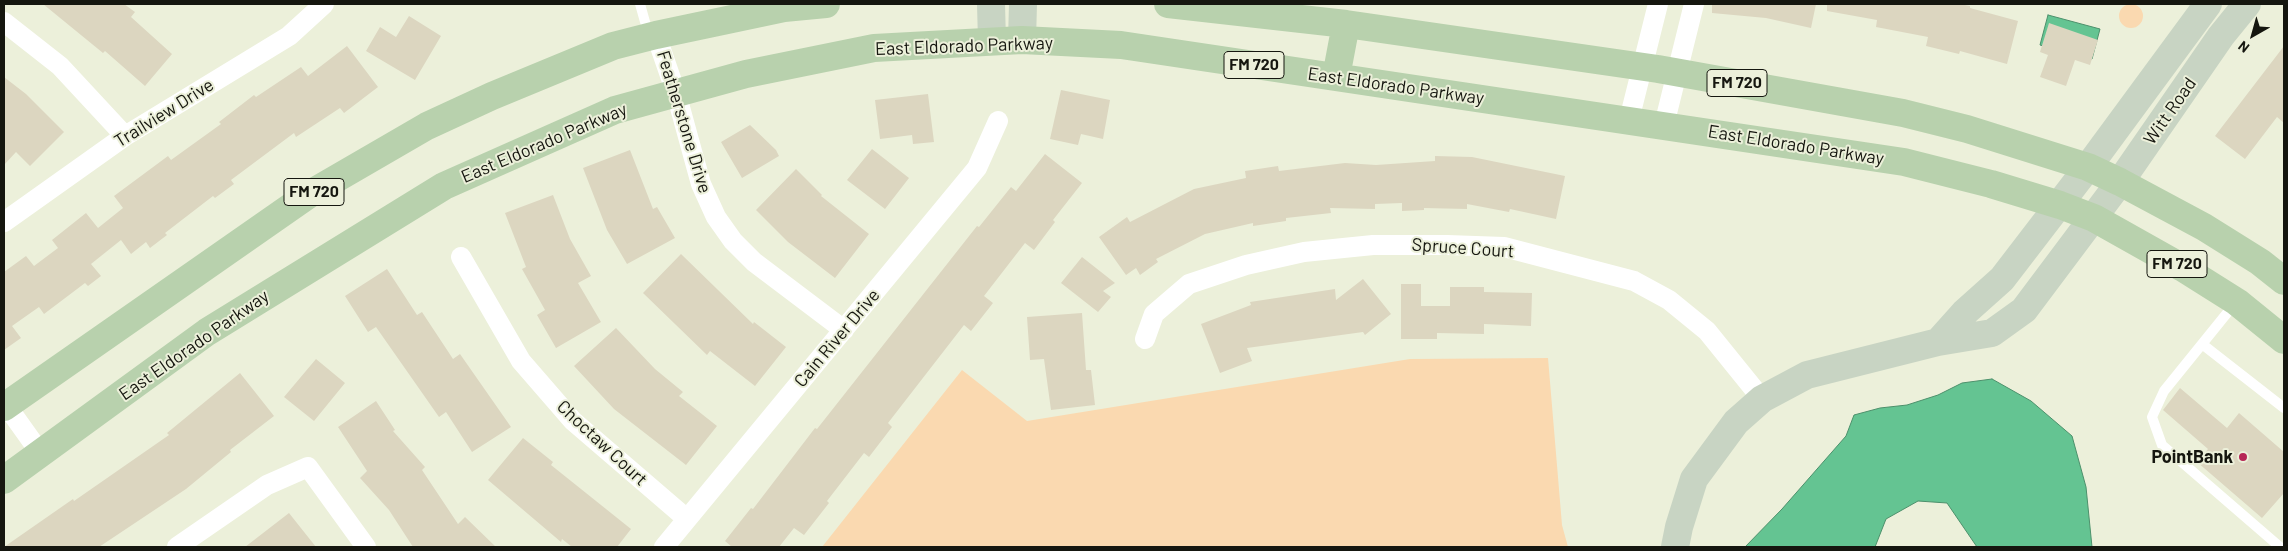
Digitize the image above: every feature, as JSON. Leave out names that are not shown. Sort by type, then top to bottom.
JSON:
[{"type":"main road","name":"FM 720","points":[[5,405],[308,195],[428,126],[492,96],[612,46],[784,8],[826,4]]},
{"type":"main road","name":"FM 720","points":[[1168,4],[1346,24],[1677,72],[1903,113],[1967,129],[2088,167],[2204,227],[2260,262],[2284,280]]},
{"type":"main road","points":[[1336,77],[1346,24]]},
{"type":"main road","name":"East Eldorado Parkway","points":[[4,480],[207,332],[444,186],[615,110],[746,74],[874,48],[1022,40],[1120,45],[1904,162],[2060,205],[2094,218],[2183,268],[2237,302],[2284,340]]},
{"type":"street","name":"Trailview Drive","points":[[4,222],[125,136],[289,36],[324,4]]},
{"type":"street","points":[[991,4],[992,41]]},
{"type":"street","points":[[1022,40],[1023,4]]},
{"type":"street","points":[[1629,120],[1658,4]]},
{"type":"street","points":[[1664,126],[1694,4]]},
{"type":"street","name":"Witt Road","points":[[1938,342],[1964,312],[2002,279],[2060,205],[2208,4]]},
{"type":"street","name":"Witt Road","points":[[1676,547],[1679,527],[1694,479],[1736,422],[1762,399],[1807,375],[1938,342],[1992,333],[2024,310],[2094,218],[2222,36],[2247,4]]},
{"type":"street","points":[[4,22],[60,66],[125,136]]},
{"type":"street","name":"Featherstone Drive","points":[[653,36],[676,93],[700,184],[716,216],[729,235],[754,262],[844,330]]},
{"type":"street","name":"Cain River Drive","points":[[664,547],[977,168],[998,121]]},
{"type":"street","name":"Spruce Court","points":[[1145,339],[1154,314],[1189,284],[1246,265],[1304,252],[1373,245],[1447,245],[1504,248],[1634,281],[1669,300],[1707,331],[1762,399]]},
{"type":"street","name":"Choctaw Court","points":[[461,257],[521,362],[573,421],[687,519]]},
{"type":"street","points":[[5,405],[41,454]]},
{"type":"street","points":[[177,547],[267,485],[308,467],[366,547]]},
{"type":"lane","points":[[640,4],[653,36]]},
{"type":"lane","points":[[2237,302],[2164,391],[2152,417],[2162,445],[2280,547],[2284,541]]},
{"type":"lane","points":[[2202,344],[2284,408]]},
{"type":"shaded area","points":[[2131,4],[2140,7],[2143,16],[2140,25],[2131,28],[2122,25],[2119,16],[2122,7]]},
{"type":"shaded area","points":[[2048,15],[2100,29],[2092,59],[2040,45]]},
{"type":"shaded area","points":[[1548,358],[1562,525],[1568,547],[822,547],[962,370],[1027,421],[1410,359]]},
{"type":"shaded area","points":[[1992,379],[2031,401],[2072,436],[2086,487],[2092,547],[1977,547],[1947,503],[1918,501],[1886,519],[1875,547],[1745,547],[1782,509],[1846,436],[1854,415],[1880,408],[1907,405],[1938,395],[1962,383]]},
{"type":"building","points":[[43,4],[124,4],[135,12],[131,17],[172,54],[145,86],[105,51],[103,53]]},
{"type":"building","points":[[1712,4],[1816,4],[1811,28],[1766,18],[1712,13]]},
{"type":"building","points":[[1827,4],[1960,4],[2018,21],[2007,64],[1960,51],[1959,54],[1926,46],[1928,37],[1876,27],[1877,20],[1827,11]]},
{"type":"building","points":[[409,16],[441,36],[415,80],[366,51],[380,27],[396,37]]},
{"type":"building","points":[[2049,23],[2098,40],[2090,65],[2075,60],[2066,86],[2040,77],[2048,55],[2040,52]]},
{"type":"building","points":[[347,46],[378,87],[344,113],[340,108],[296,137],[294,133],[231,180],[234,184],[215,198],[213,196],[165,233],[167,235],[150,248],[146,242],[131,254],[121,240],[91,264],[101,276],[88,286],[85,283],[44,314],[39,307],[12,326],[21,338],[4,350],[4,272],[26,256],[34,266],[58,248],[52,240],[86,213],[98,228],[123,208],[114,196],[168,156],[171,160],[221,124],[219,122],[254,95],[256,97],[301,67],[308,76]]},
{"type":"building","points":[[2284,46],[2284,123],[2277,117],[2245,159],[2215,136]]},
{"type":"building","points":[[4,77],[26,94],[64,132],[30,166],[16,152],[4,165]]},
{"type":"building","points":[[1061,90],[1110,100],[1103,139],[1081,134],[1078,145],[1050,139]]},
{"type":"building","points":[[928,94],[934,142],[913,144],[912,135],[880,139],[875,100]]},
{"type":"building","points":[[750,125],[776,150],[779,156],[742,178],[721,142]]},
{"type":"building","points":[[872,149],[909,178],[885,209],[847,180]]},
{"type":"building","points":[[630,150],[653,209],[657,207],[675,238],[627,264],[607,230],[583,168]]},
{"type":"building","points":[[1045,154],[1082,183],[1053,220],[1055,222],[1034,250],[1025,243],[984,296],[993,303],[971,331],[964,325],[888,423],[892,427],[869,457],[864,453],[827,501],[829,503],[804,535],[794,528],[779,547],[732,547],[725,541],[751,508],[753,509],[815,428],[817,429],[977,226],[979,227],[1011,187],[1016,191]]},
{"type":"building","points":[[1435,156],[1472,157],[1565,176],[1556,219],[1510,209],[1509,212],[1467,204],[1467,209],[1424,208],[1424,210],[1402,211],[1402,203],[1375,204],[1375,209],[1330,208],[1331,213],[1286,218],[1286,221],[1253,226],[1253,223],[1205,234],[1156,259],[1158,262],[1140,275],[1136,268],[1126,275],[1099,237],[1127,217],[1130,222],[1194,189],[1246,178],[1245,171],[1278,166],[1279,171],[1345,163],[1376,165],[1435,161]]},
{"type":"building","points":[[796,169],[821,196],[869,234],[835,278],[788,242],[756,210]]},
{"type":"building","points":[[553,195],[570,239],[591,276],[578,283],[601,322],[556,348],[537,315],[545,310],[522,269],[526,267],[505,213]]},
{"type":"building","points":[[681,254],[753,324],[754,322],[786,347],[755,386],[710,351],[707,355],[643,293]]},
{"type":"building","points":[[1082,257],[1115,283],[1103,291],[1111,297],[1098,312],[1061,283]]},
{"type":"building","points":[[387,269],[417,315],[422,312],[453,359],[460,354],[511,427],[472,452],[446,412],[439,417],[376,327],[368,332],[345,296]]},
{"type":"building","points":[[1363,279],[1391,314],[1365,335],[1363,332],[1247,348],[1252,361],[1220,373],[1201,324],[1251,305],[1250,302],[1335,289],[1336,300]]},
{"type":"building","points":[[1401,284],[1421,284],[1421,306],[1450,306],[1450,287],[1484,287],[1484,292],[1532,293],[1531,326],[1484,324],[1484,334],[1437,333],[1437,339],[1401,339]]},
{"type":"building","points":[[1082,313],[1086,370],[1091,370],[1095,405],[1051,410],[1044,359],[1030,360],[1027,317]]},
{"type":"building","points":[[616,328],[655,369],[683,392],[679,396],[717,426],[686,465],[614,409],[574,366]]},
{"type":"building","points":[[316,359],[345,383],[314,421],[284,397]]},
{"type":"building","points":[[240,373],[274,416],[230,450],[231,452],[186,489],[99,547],[4,547],[169,435],[167,433]]},
{"type":"building","name":"PointBank","points":[[2180,388],[2227,428],[2239,413],[2284,452],[2284,493],[2262,518],[2197,462],[2208,449],[2163,410]]},
{"type":"building","points":[[376,401],[395,430],[393,431],[425,467],[422,470],[458,524],[465,517],[496,547],[413,547],[389,510],[360,478],[367,471],[338,427]]},
{"type":"building","points":[[523,438],[553,462],[551,465],[631,529],[617,547],[572,547],[562,539],[561,542],[488,480]]},
{"type":"building","points":[[289,513],[316,547],[245,547]]},
{"type":"place","name":"PointBank","points":[[2243,457]]}]
